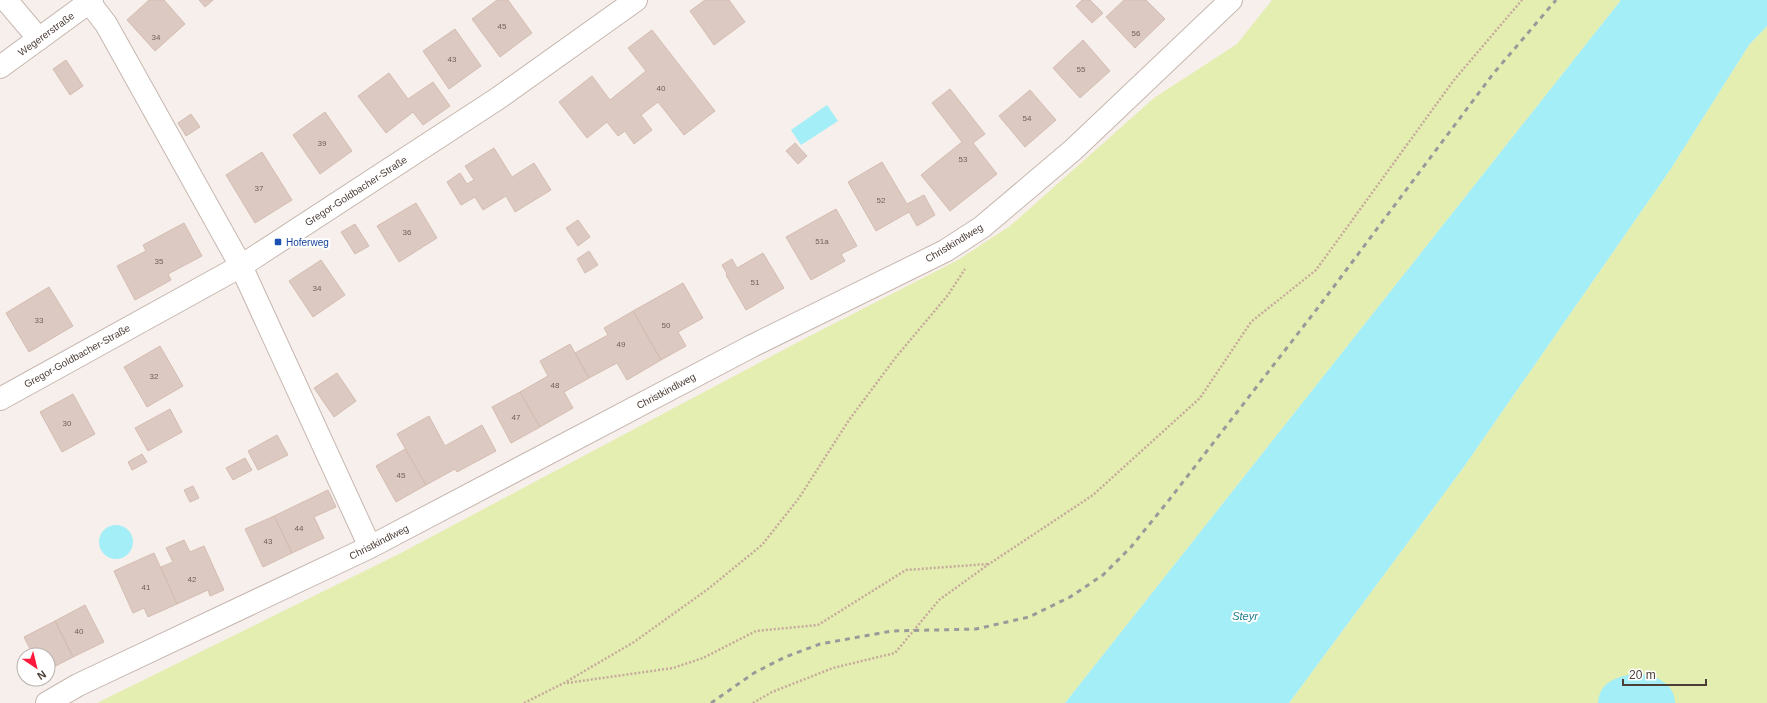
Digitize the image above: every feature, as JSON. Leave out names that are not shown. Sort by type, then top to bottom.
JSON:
[{"type":"street","points":[[6,0],[39,39]]},
{"type":"street","name":"Gregor-Goldbacher-Straße","points":[[0,399],[241,266],[497,99],[636,0]]},
{"type":"street","name":"Christkindlweg","points":[[47,703],[78,685],[370,547],[752,346],[945,251],[982,227],[1073,150],[1231,0]]},
{"type":"street","points":[[90,1],[106,24],[241,266],[370,547]]},
{"type":"street","name":"Wegererstraße","points":[[0,67],[90,1]]},
{"type":"path","points":[[753,703],[772,692],[833,668],[895,653],[939,600],[989,564],[1093,495],[1200,398],[1251,322],[1316,270],[1454,80],[1522,0]]},
{"type":"path","points":[[524,703],[564,683],[640,637],[708,589],[762,545],[799,498],[849,420],[891,363],[948,295],[966,268]]},
{"type":"path","points":[[564,683],[673,668],[703,658],[756,631],[818,625],[906,570],[989,564]]},
{"type":"green space","points":[[1272,0],[1621,0],[1065,703],[97,703],[399,554],[802,340],[958,260],[1010,226],[1154,98],[1237,44]]},
{"type":"green space","points":[[1767,26],[1767,703],[1289,703],[1463,468],[1670,170],[1749,45]]},
{"type":"water","name":"Steyr","points":[[1621,0],[1767,0],[1767,26],[1749,45],[1670,170],[1463,468],[1289,703],[1065,703]]},
{"type":"water","points":[[827,105],[838,121],[801,145],[791,130]]},
{"type":"water","points":[[119,525],[128,530],[132,535],[132,549],[128,554],[123,558],[113,559],[109,558],[100,549],[99,539],[100,535],[109,526]]},
{"type":"building","points":[[149,0],[164,0],[185,24],[155,51],[127,20]]},
{"type":"building","points":[[199,0],[213,0],[205,7]]},
{"type":"building","points":[[497,0],[508,0],[532,33],[500,57],[472,19]]},
{"type":"building","points":[[705,0],[729,0],[745,22],[714,45],[690,11]]},
{"type":"building","points":[[1082,0],[1090,0],[1103,13],[1092,23],[1076,6]]},
{"type":"building","points":[[1124,0],[1146,0],[1165,19],[1135,48],[1106,17]]},
{"type":"building","points":[[455,29],[481,66],[449,89],[423,51]]},
{"type":"building","points":[[652,30],[715,111],[684,135],[658,102],[641,115],[652,130],[634,144],[625,131],[618,136],[607,122],[587,138],[559,102],[592,76],[610,100],[646,71],[628,48]]},
{"type":"building","points":[[1083,40],[1110,71],[1080,98],[1053,68]]},
{"type":"building","points":[[66,60],[83,86],[70,95],[53,69]]},
{"type":"building","points":[[389,73],[408,99],[433,82],[450,106],[423,125],[413,112],[386,133],[358,96]]},
{"type":"building","points":[[950,89],[985,134],[973,143],[997,174],[950,211],[921,175],[962,142],[932,103]]},
{"type":"building","points":[[1030,90],[1056,120],[1025,147],[999,116]]},
{"type":"building","points":[[325,112],[352,151],[320,174],[293,135]]},
{"type":"building","points":[[191,114],[200,127],[186,136],[178,123]]},
{"type":"building","points":[[795,143],[807,156],[798,164],[786,151]]},
{"type":"building","points":[[494,148],[512,177],[534,163],[551,190],[515,212],[506,196],[483,210],[475,197],[461,205],[447,182],[460,173],[467,184],[474,180],[465,166]]},
{"type":"building","points":[[262,152],[292,200],[255,223],[226,175]]},
{"type":"building","points":[[882,162],[907,204],[924,195],[935,215],[917,226],[909,212],[876,231],[848,182]]},
{"type":"building","points":[[416,203],[437,238],[399,262],[377,226]]},
{"type":"building","points":[[836,209],[857,246],[841,254],[845,261],[811,280],[786,237]]},
{"type":"building","points":[[578,220],[590,237],[578,246],[566,228]]},
{"type":"building","points":[[184,223],[202,256],[168,274],[171,280],[135,300],[117,266],[146,251],[143,245]]},
{"type":"building","points":[[355,224],[369,246],[355,254],[341,232]]},
{"type":"building","points":[[589,251],[598,265],[585,273],[577,259]]},
{"type":"building","points":[[763,253],[784,288],[746,310],[722,265],[732,259],[737,268]]},
{"type":"building","points":[[321,260],[345,295],[313,317],[289,281]]},
{"type":"building","points":[[683,283],[703,318],[678,332],[686,346],[661,360],[633,311]]},
{"type":"building","points":[[49,287],[73,326],[29,352],[6,313]]},
{"type":"building","points":[[633,311],[661,360],[627,380],[617,363],[589,378],[575,353],[608,335],[604,328]]},
{"type":"building","points":[[570,344],[589,378],[564,392],[573,408],[540,427],[520,392],[548,376],[540,361]]},
{"type":"building","points":[[160,346],[183,386],[147,407],[124,367]]},
{"type":"building","points":[[337,373],[356,401],[334,417],[314,388]]},
{"type":"building","points":[[520,392],[540,427],[511,443],[492,407]]},
{"type":"building","points":[[73,394],[95,434],[62,452],[40,412]]},
{"type":"building","points":[[170,409],[182,432],[148,451],[135,428]]},
{"type":"building","points":[[429,416],[445,446],[482,425],[496,451],[457,472],[455,469],[426,485],[397,434]]},
{"type":"building","points":[[277,435],[288,455],[258,470],[248,451]]},
{"type":"building","points":[[405,449],[426,485],[396,502],[376,466]]},
{"type":"building","points":[[142,454],[147,462],[132,470],[128,462]]},
{"type":"building","points":[[245,458],[252,470],[233,480],[226,468]]},
{"type":"building","points":[[193,486],[199,498],[190,502],[184,490]]},
{"type":"building","points":[[328,490],[336,507],[314,517],[324,538],[292,553],[274,516]]},
{"type":"building","points":[[274,516],[292,553],[263,567],[245,529]]},
{"type":"building","points":[[184,540],[190,552],[204,546],[224,590],[210,596],[208,590],[177,604],[161,567],[173,562],[166,548]]},
{"type":"building","points":[[154,553],[177,604],[148,617],[144,608],[133,613],[114,571]]},
{"type":"building","points":[[85,605],[104,642],[73,657],[55,621]]},
{"type":"building","points":[[55,621],[73,657],[56,666],[56,647],[29,647],[24,637]]},
{"type":"waterway","points":[[1623,703],[1637,699],[1650,703]]},
{"type":"railway","points":[[711,703],[754,673],[785,657],[820,644],[892,631],[976,629],[1029,617],[1070,597],[1103,575],[1131,547],[1169,500],[1320,305],[1493,74],[1556,0]]},
{"type":"place","name":"Hoferweg","points":[[278,242]]}]
